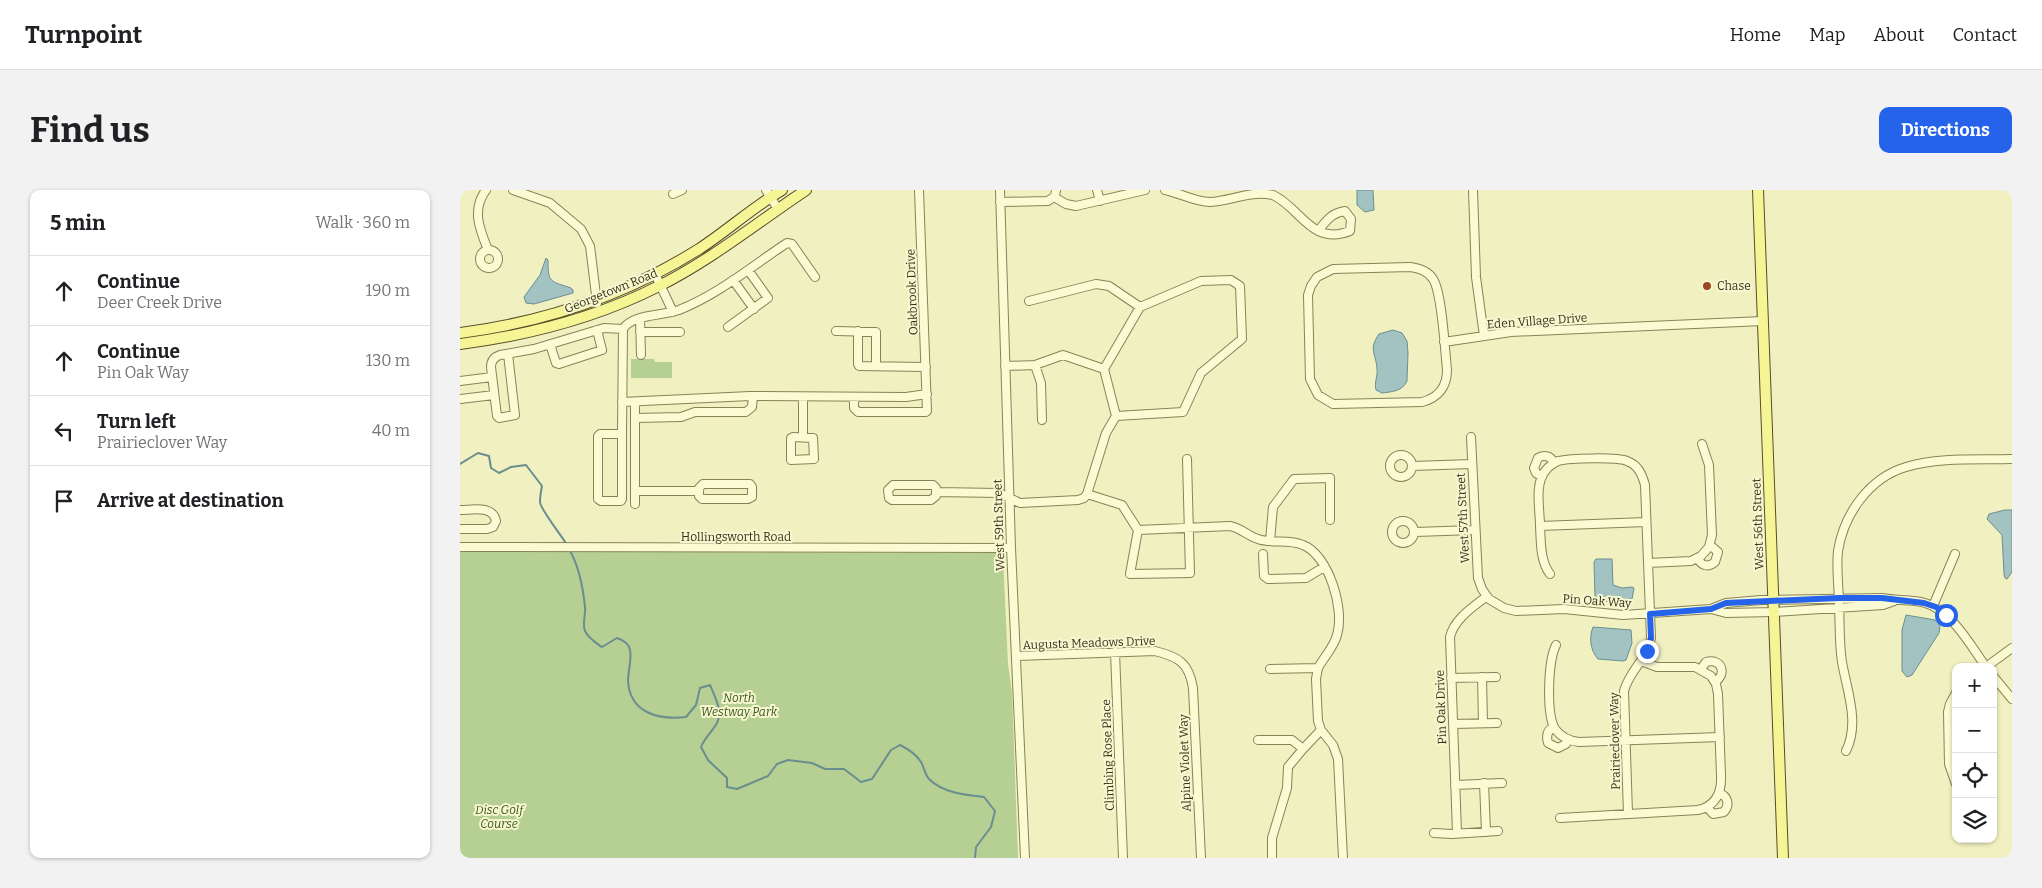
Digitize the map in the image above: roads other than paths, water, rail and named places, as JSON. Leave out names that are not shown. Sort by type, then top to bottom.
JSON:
[{"type":"main road","name":"Georgetown Road","points":[[460,344],[543,330],[597,312],[660,285],[700,262],[806,190]]},
{"type":"main road","name":"West 56th Street","points":[[1758,190],[1783,856]]},
{"type":"main road","name":"Georgetown Road","points":[[460,333],[506,326],[559,313],[613,294],[656,274],[726,231],[775,192]]},
{"type":"street","points":[[486,190],[479,205],[477,217],[488,250]]},
{"type":"street","points":[[513,190],[550,203],[584,233],[592,257],[597,312]]},
{"type":"street","points":[[673,194],[682,190]]},
{"type":"street","name":"Oakbrook Drive","points":[[920,190],[926,394]]},
{"type":"street","name":"West 59th Street","points":[[1000,190],[1009,497],[1025,858]]},
{"type":"street","points":[[1097,190],[1100,201]]},
{"type":"street","points":[[1000,202],[1045,201],[1055,193],[1063,203],[1073,206],[1145,190]]},
{"type":"street","points":[[1165,190],[1181,192],[1211,202],[1247,192],[1264,192],[1280,199],[1318,231]]},
{"type":"street","points":[[1472,190],[1476,278],[1484,336]]},
{"type":"street","points":[[775,192],[782,206]]},
{"type":"street","points":[[622,434],[600,434],[598,436],[598,499],[600,501],[622,500],[623,329],[628,322],[673,312],[692,304],[734,280],[789,243],[792,244],[815,277]]},
{"type":"street","points":[[1419,268],[1427,272],[1436,284],[1444,342],[1447,379],[1442,390],[1431,399],[1420,402],[1339,404],[1322,399],[1312,385],[1308,295],[1312,284],[1319,275],[1336,269],[1419,268]]},
{"type":"street","points":[[728,327],[768,297],[748,270]]},
{"type":"street","points":[[656,274],[673,312]]},
{"type":"street","points":[[734,280],[754,308]]},
{"type":"street","points":[[936,492],[999,493],[1020,503],[1079,500],[1087,494],[1106,433],[1116,416],[1104,369],[1140,307],[1201,281],[1231,280],[1240,286],[1242,339],[1201,373],[1183,412],[1116,416]]},
{"type":"street","points":[[1029,301],[1096,284],[1109,286],[1140,307]]},
{"type":"street","points":[[640,318],[641,355]]},
{"type":"street","name":"Eden Village Drive","points":[[1444,342],[1529,331],[1763,321]]},
{"type":"street","points":[[508,354],[515,414],[514,416],[497,417],[492,377],[493,360],[498,355],[550,344],[608,327],[623,329]]},
{"type":"street","points":[[550,344],[556,363],[567,361],[602,350],[597,330]]},
{"type":"street","points":[[836,331],[876,332],[876,366]]},
{"type":"street","points":[[858,331],[858,364],[860,366],[926,366]]},
{"type":"street","points":[[640,332],[680,332]]},
{"type":"street","points":[[1005,366],[1035,365],[1056,356],[1064,355],[1104,369]]},
{"type":"street","points":[[1035,365],[1041,383],[1042,420]]},
{"type":"street","points":[[460,381],[492,377]]},
{"type":"street","points":[[622,402],[753,396],[906,397],[926,394],[926,412],[857,412],[854,408],[854,397]]},
{"type":"street","points":[[460,399],[494,395]]},
{"type":"street","points":[[635,418],[681,418],[695,412],[746,412],[752,407],[753,396]]},
{"type":"street","points":[[803,396],[803,437]]},
{"type":"street","points":[[635,402],[635,504]]},
{"type":"street","name":"West 57th Street","points":[[1471,437],[1474,530],[1478,578],[1487,596]]},
{"type":"street","points":[[1648,563],[1684,562],[1704,554],[1710,544],[1712,532],[1709,465],[1702,444]]},
{"type":"street","points":[[1542,477],[1536,473],[1534,468],[1536,460],[1539,457],[1546,456],[1554,463],[1547,469],[1539,483],[1540,526],[1543,560],[1550,574]]},
{"type":"street","name":"Prairieclover Way","points":[[1554,463],[1565,460],[1618,458],[1632,463],[1642,474],[1648,563],[1650,641],[1647,651],[1624,691],[1628,814]]},
{"type":"street","points":[[1087,494],[1122,505],[1138,530],[1130,574],[1190,572],[1187,459]]},
{"type":"street","points":[[1846,751],[1851,736],[1851,702],[1841,659],[1838,554],[1845,524],[1864,494],[1890,474],[1906,467],[1930,462],[2012,459]]},
{"type":"street","points":[[1412,466],[1472,464]]},
{"type":"street","points":[[1270,541],[1273,507],[1294,479],[1330,478],[1330,520]]},
{"type":"street","points":[[703,484],[749,484],[752,487],[752,497],[748,499],[703,499],[699,492],[700,486],[703,484]]},
{"type":"street","points":[[893,485],[931,485],[935,487],[936,492],[932,500],[893,500],[889,498],[888,490],[893,485]]},
{"type":"street","points":[[635,491],[699,492]]},
{"type":"street","points":[[460,510],[488,510],[493,513],[496,519],[493,527],[488,529],[460,529]]},
{"type":"street","points":[[1540,526],[1646,522]]},
{"type":"street","points":[[1138,530],[1230,526],[1240,529],[1256,539],[1297,543],[1307,546],[1313,551],[1334,583],[1337,592],[1337,638],[1318,668],[1316,685],[1318,721],[1321,730],[1333,745],[1338,759],[1343,858]]},
{"type":"street","points":[[1415,532],[1474,530]]},
{"type":"street","points":[[1697,558],[1704,565],[1708,566],[1714,563],[1718,552],[1710,544]]},
{"type":"street","name":"Hollingsworth Road","points":[[460,547],[1011,548]]},
{"type":"street","points":[[1263,554],[1264,576],[1268,579],[1306,578],[1324,568]]},
{"type":"street","points":[[1933,606],[1955,554]]},
{"type":"street","name":"Pin Oak Way","points":[[1487,596],[1498,606],[1513,610],[1564,609],[1616,615],[1711,609],[1726,603],[1773,600],[1882,598],[1894,601]]},
{"type":"street","name":"Pin Oak Drive","points":[[1458,833],[1450,642],[1452,630],[1459,619],[1487,596]]},
{"type":"street","points":[[1894,601],[1921,602],[1933,606],[1946,615],[1983,663]]},
{"type":"street","name":"Pin Oak Way","points":[[1711,609],[1726,613],[1774,612],[1883,606],[1894,601]]},
{"type":"street","points":[[1556,645],[1549,665],[1551,715],[1554,726],[1560,735],[1567,740],[1579,742],[1720,737]]},
{"type":"street","points":[[1991,663],[2012,648]]},
{"type":"street","name":"Augusta Meadows Drive","points":[[1017,656],[1155,650],[1174,656],[1187,668]]},
{"type":"street","name":"Climbing Rose Place","points":[[1115,652],[1123,858]]},
{"type":"street","points":[[1560,818],[1696,810],[1707,807],[1715,800],[1719,793],[1722,774],[1718,694],[1711,676],[1701,669],[1690,666],[1654,667],[1640,661]]},
{"type":"street","points":[[1701,669],[1704,663],[1709,661],[1720,664],[1722,673],[1720,678],[1714,682]]},
{"type":"street","name":"Alpine Violet Way","points":[[1187,668],[1193,688],[1201,858]]},
{"type":"street","points":[[1270,669],[1318,668]]},
{"type":"street","points":[[1482,677],[1483,723]]},
{"type":"street","points":[[1451,678],[1496,677]]},
{"type":"street","points":[[1997,681],[2012,699]]},
{"type":"street","points":[[1952,700],[1948,712],[1949,764],[1952,773]]},
{"type":"street","points":[[1453,724],[1497,723]]},
{"type":"street","points":[[1554,726],[1549,730],[1546,738],[1548,743],[1554,748],[1562,747],[1567,740]]},
{"type":"street","points":[[1272,858],[1272,838],[1286,788],[1288,767],[1321,730]]},
{"type":"street","points":[[1258,740],[1292,740],[1303,749]]},
{"type":"street","points":[[1484,783],[1486,832]]},
{"type":"street","points":[[1455,785],[1502,783]]},
{"type":"street","points":[[1707,807],[1713,814],[1724,812],[1727,809],[1728,801],[1725,796],[1719,793]]},
{"type":"street","points":[[1434,833],[1498,831]]},
{"type":"water","points":[[1357,190],[1373,190],[1374,210],[1365,212],[1357,205]]},
{"type":"water","points":[[546,258],[552,280],[571,288],[573,293],[534,304],[526,303],[524,297],[540,275]]},
{"type":"water","points":[[1393,330],[1402,333],[1407,341],[1407,381],[1400,389],[1382,393],[1376,390],[1377,372],[1373,348],[1379,334]]},
{"type":"water","points":[[2012,510],[2012,572],[2007,579],[2004,574],[2002,535],[1987,519],[1989,514]]},
{"type":"water","points":[[1596,559],[1612,559],[1613,585],[1622,588],[1634,588],[1632,599],[1613,602],[1599,599],[1595,596],[1594,562]]},
{"type":"water","points":[[1906,615],[1935,620],[1940,626],[1939,633],[1912,675],[1907,677],[1902,671],[1902,630]]},
{"type":"water","points":[[1593,627],[1631,630],[1632,643],[1626,660],[1598,659],[1593,652],[1591,643]]},
{"type":"waterway","points":[[460,464],[478,453],[489,456],[491,468],[499,473],[511,467],[526,465],[542,486],[541,505],[567,545]]},
{"type":"waterway","points":[[569,549],[582,584],[585,607],[585,631],[590,638],[602,647],[617,638],[628,645],[630,654],[628,681],[630,692],[640,708],[657,716],[686,717],[696,705],[700,688],[710,685],[718,704],[719,718],[701,747],[708,760],[727,778],[727,787],[737,789],[768,776],[777,764],[788,760],[812,763],[825,769],[844,769],[861,782],[872,779],[891,750],[900,745],[917,757],[928,777],[935,784],[955,792],[984,797],[995,811],[991,827],[976,847],[975,858]]},
{"type":"place","name":"Chase","points":[[1707,286]]},
{"type":"park label","name":"North Westway Park","points":[[739,705]]},
{"type":"park label","name":"Disc Golf Course","points":[[499,817]]}]
